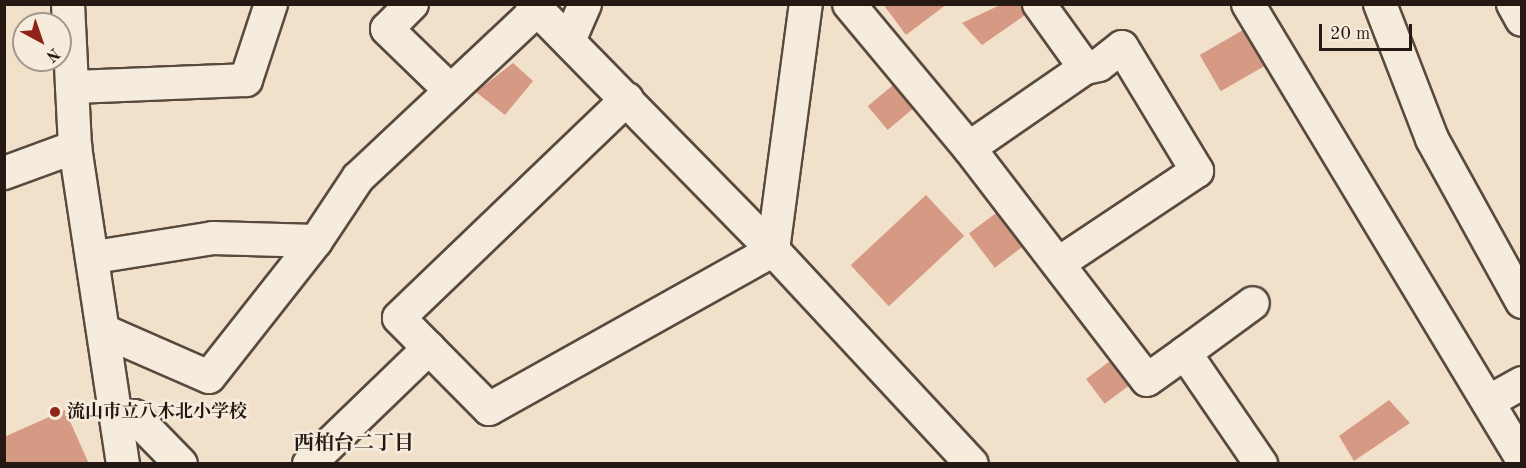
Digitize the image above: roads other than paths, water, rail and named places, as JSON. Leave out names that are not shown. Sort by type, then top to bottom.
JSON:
[{"type":"street","points":[[68,4],[75,147],[95,257],[123,464]]},
{"type":"street","points":[[72,87],[246,80],[271,4]]},
{"type":"street","points":[[412,4],[387,29],[450,90]]},
{"type":"street","points":[[569,41],[585,4]]},
{"type":"street","points":[[773,250],[806,4]]},
{"type":"street","points":[[849,4],[969,148],[1147,380],[1253,303]]},
{"type":"street","points":[[1039,4],[1085,68]]},
{"type":"street","points":[[1248,4],[1521,459]]},
{"type":"street","points":[[1380,4],[1432,139],[1521,302]]},
{"type":"street","points":[[1513,4],[1521,20]]},
{"type":"street","points":[[106,332],[209,377],[316,241],[358,178],[534,7],[773,250],[972,464]]},
{"type":"street","points":[[969,148],[1085,68],[1099,65],[1122,46],[1197,171],[1059,263]]},
{"type":"street","points":[[627,99],[399,318],[489,409],[773,250]]},
{"type":"street","points":[[4,173],[75,147]]},
{"type":"street","points":[[95,257],[213,238],[316,241]]},
{"type":"street","points":[[309,464],[429,348]]},
{"type":"street","points":[[1185,353],[1261,464]]},
{"type":"street","points":[[1488,402],[1521,383]]},
{"type":"street","points":[[119,422],[134,416],[181,464]]},
{"type":"place","name":"流山市立八木北小学校","points":[[55,412]]},
{"type":"district","name":"西柏台二丁目","points":[[354,444]]}]
